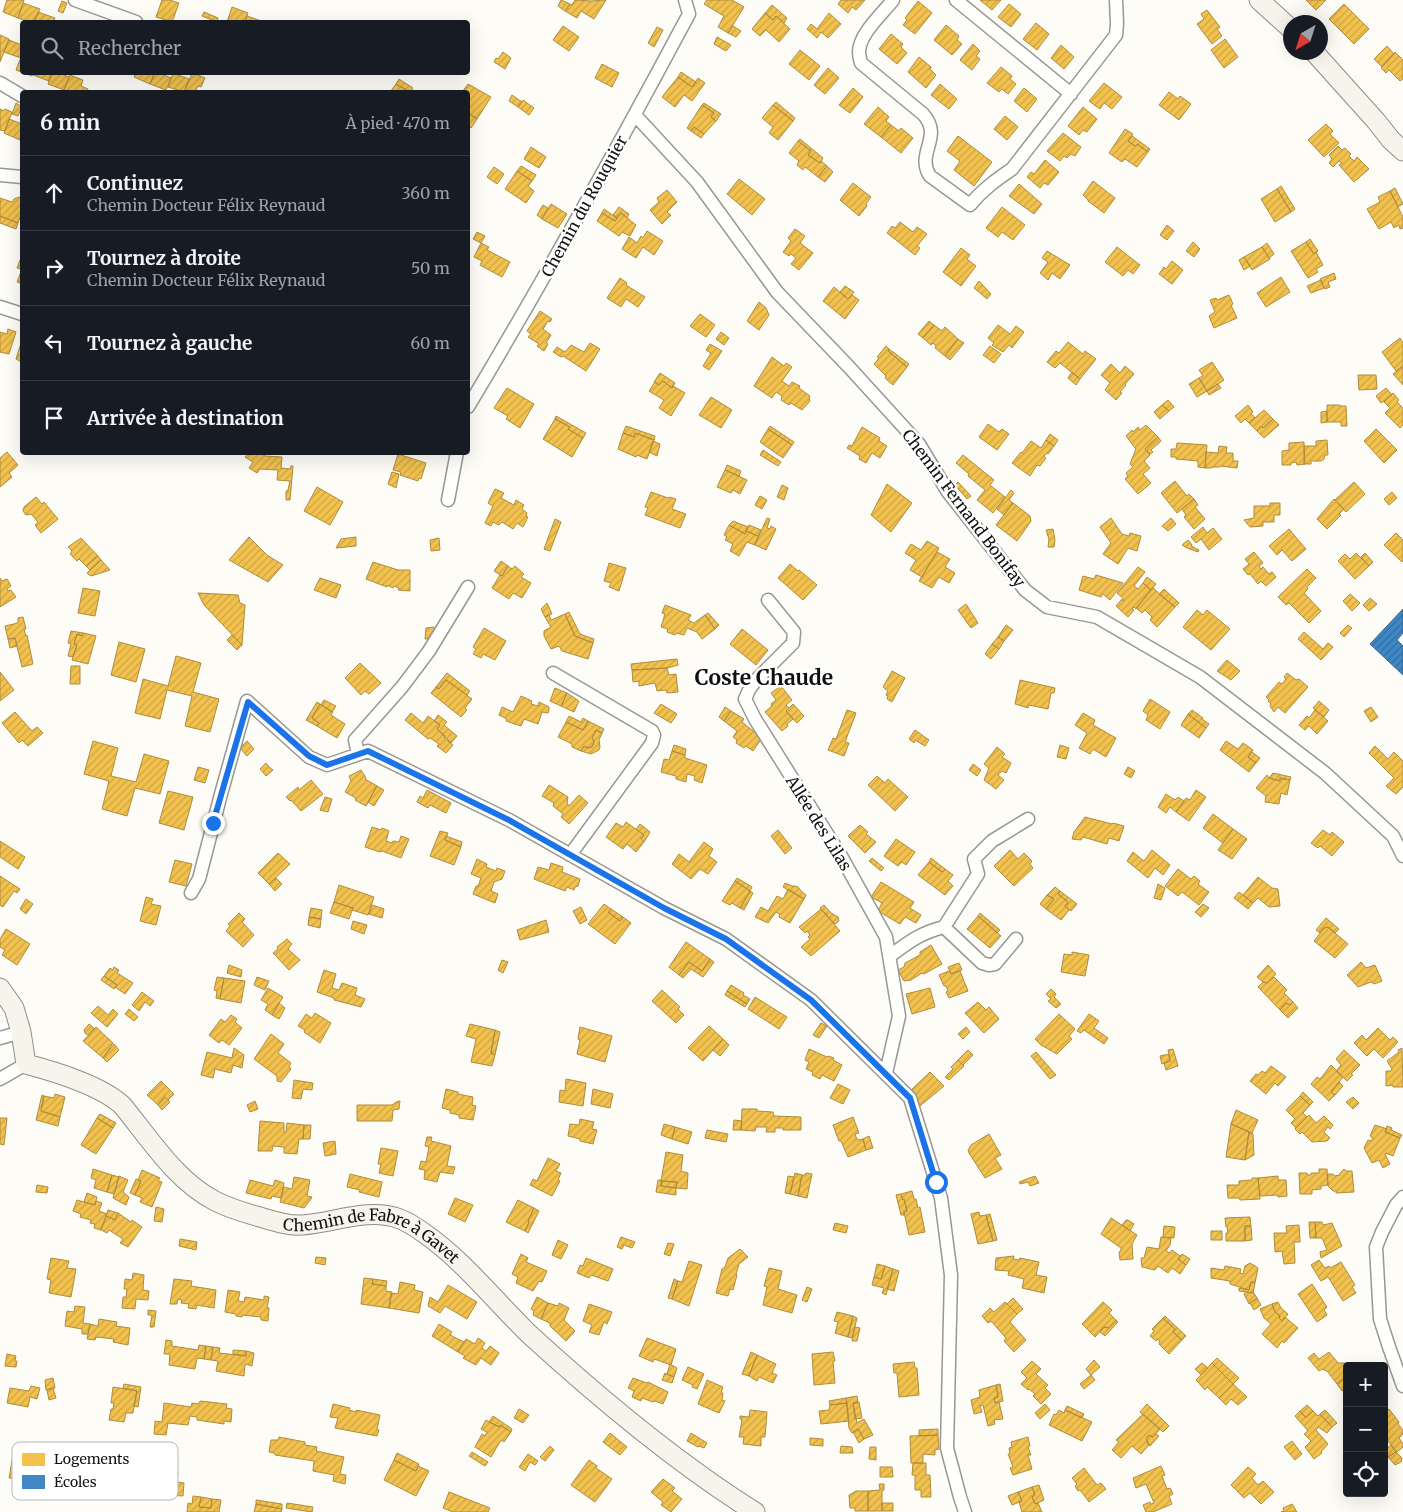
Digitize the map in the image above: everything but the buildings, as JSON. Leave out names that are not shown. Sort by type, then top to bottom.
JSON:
[{"type":"street","points":[[75,0],[104,5],[132,20]]},
{"type":"street","name":"Chemin du Rouquier","points":[[470,404],[521,318],[635,115],[689,14],[685,0]]},
{"type":"street","points":[[894,0],[865,35],[860,45],[861,63],[924,114],[929,121],[932,132],[925,158],[927,171],[930,176],[970,204],[989,184],[1012,169],[1116,35],[1118,24],[1116,0]]},
{"type":"street","points":[[956,0],[1071,94]]},
{"type":"street","points":[[1259,0],[1283,22]]},
{"type":"street","points":[[1321,60],[1391,140],[1403,151]]},
{"type":"street","points":[[0,83],[20,95]]},
{"type":"street","name":"Chemin Fernand Bonifay","points":[[635,115],[697,182],[777,292],[853,371],[919,444],[948,492],[1026,590],[1048,607],[1097,617],[1200,677],[1325,773],[1393,836],[1403,856]]},
{"type":"street","points":[[0,175],[20,177]]},
{"type":"street","points":[[0,307],[20,313]]},
{"type":"street","points":[[448,500],[456,455]]},
{"type":"street","points":[[358,754],[356,740],[402,687],[429,651],[468,587]]},
{"type":"street","name":"Allée des Lilas","points":[[768,600],[794,632],[793,643],[758,678],[750,688],[745,699],[755,719],[841,856],[886,937],[899,1016],[886,1073]]},
{"type":"street","points":[[553,673],[652,731],[654,735],[652,743],[570,855]]},
{"type":"street","points":[[191,893],[198,880],[248,702],[309,756],[327,765],[368,751],[509,820],[664,908],[726,939],[811,1000],[910,1098],[941,1198],[951,1275],[947,1448],[966,1512]]},
{"type":"street","points":[[890,956],[917,936],[929,930],[944,927],[978,874],[974,859],[992,841],[1028,819]]},
{"type":"street","points":[[944,927],[982,963],[989,965],[995,964],[1016,939]]},
{"type":"street","points":[[0,988],[14,1008],[21,1032],[26,1064],[0,1079]]},
{"type":"street","points":[[0,1038],[21,1032]]},
{"type":"street","name":"Chemin de Fabre à Gavet","points":[[26,1064],[43,1068],[99,1089],[113,1097],[122,1105],[183,1178],[214,1200],[228,1207],[281,1223],[302,1225],[365,1215],[383,1216],[400,1219],[419,1230],[437,1242],[467,1269],[528,1332],[598,1395],[699,1474],[755,1512]]},
{"type":"street","points":[[1403,1197],[1396,1205],[1376,1247],[1380,1319],[1403,1386]]},
{"type":"district","name":"Coste Chaude","points":[[764,678]]},
{"type":"route","points":[[213,823],[248,702],[309,756],[327,765],[368,751],[509,820],[664,908],[726,939],[811,1000],[910,1098],[936,1182]]}]
